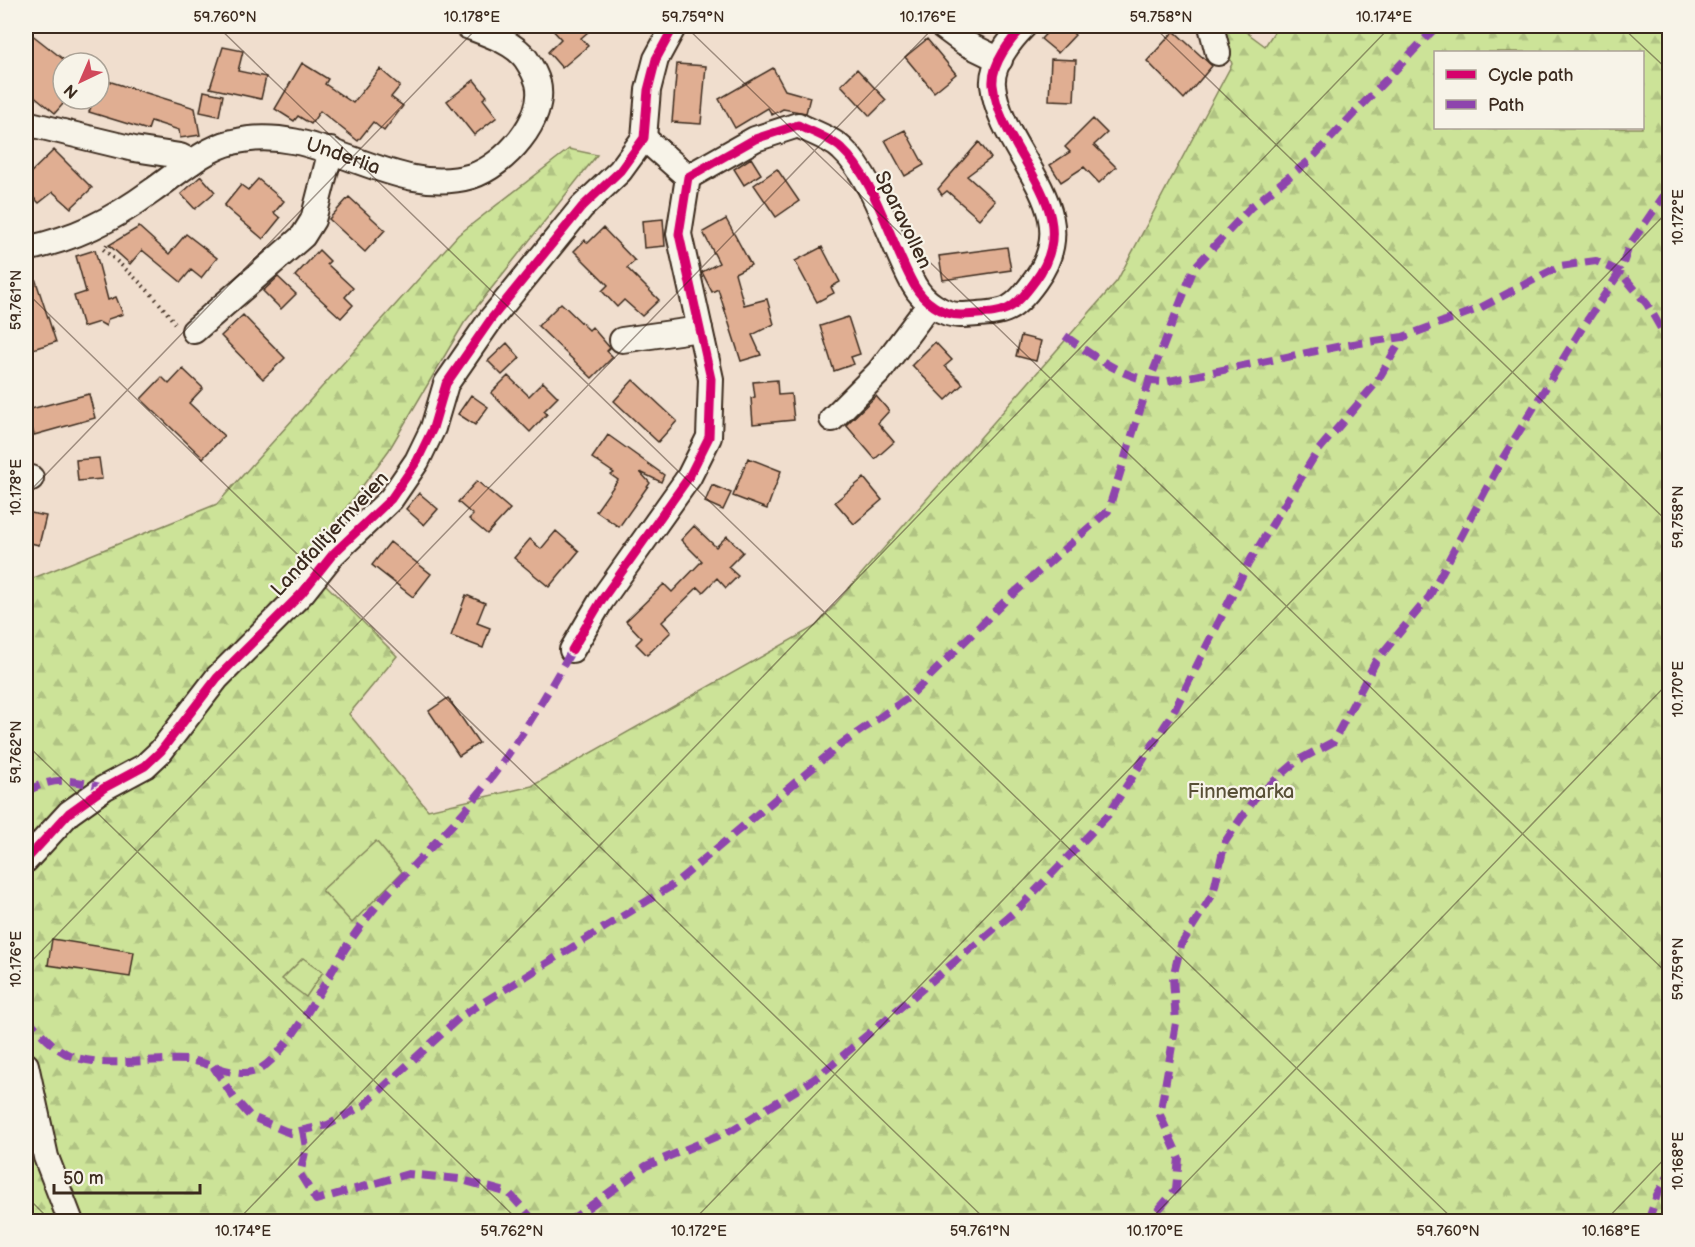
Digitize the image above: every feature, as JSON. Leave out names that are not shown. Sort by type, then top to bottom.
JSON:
[{"type":"street","name":"Underlia","points":[[26,249],[58,242],[87,231],[134,204],[192,162],[230,142],[261,136],[294,139],[391,172],[432,180],[471,176],[498,164],[518,143],[535,117],[538,84],[525,57],[500,39],[467,26]]},
{"type":"street","points":[[572,650],[601,601],[689,477],[709,437],[711,379],[679,234],[688,177],[644,138],[648,90],[656,59],[674,26]]},
{"type":"street","points":[[942,26],[965,43],[1000,60]]},
{"type":"street","points":[[832,419],[879,372],[930,304],[955,315],[1004,312],[1020,302],[1040,276],[1054,247],[1050,210],[1035,178],[1009,134],[993,83],[1000,60],[1013,37],[1024,26]]},
{"type":"street","points":[[1211,26],[1218,53]]},
{"type":"street","points":[[26,123],[74,132],[134,149],[180,156],[192,162]]},
{"type":"street","name":"Sparavollen","points":[[688,177],[755,139],[798,125],[841,148],[866,180],[898,256],[920,294],[930,304]]},
{"type":"street","name":"Landfalltjernveien","points":[[26,860],[69,813],[104,788],[145,766],[161,751],[217,678],[302,593],[333,554],[391,499],[417,461],[433,428],[446,384],[465,356],[491,319],[582,207],[620,171],[644,138]]},
{"type":"street","points":[[194,331],[303,236],[313,220],[331,150]]},
{"type":"street","points":[[622,340],[700,329]]},
{"type":"street","points":[[26,1065],[46,1157],[71,1221]]},
{"type":"path","points":[[110,241],[103,249],[165,308],[177,327],[194,331]]},
{"type":"green space","name":"Finnemarka","points":[[1219,26],[1238,26],[1265,46],[1278,26],[1669,26],[1669,1221],[26,1222],[26,581],[217,504],[458,235],[569,149],[597,155],[464,323],[389,450],[305,564],[397,656],[349,714],[428,810],[532,786],[816,626],[1117,281],[1232,64]]},
{"type":"green space","points":[[376,841],[402,872],[352,923],[322,890]]},
{"type":"green space","points":[[303,958],[323,972],[306,997],[282,979]]},
{"type":"building","points":[[549,26],[595,26],[581,38],[588,46],[562,68],[548,52],[561,39]]},
{"type":"building","points":[[1053,26],[1065,26],[1075,35],[1058,53],[1041,39]]},
{"type":"building","points":[[26,30],[53,51],[51,110],[26,89]]},
{"type":"building","points":[[1174,31],[1212,66],[1184,99],[1147,61]]},
{"type":"building","points":[[927,39],[956,74],[934,92],[905,57]]},
{"type":"building","points":[[223,47],[243,51],[238,71],[266,77],[261,99],[210,88]]},
{"type":"building","points":[[1051,59],[1076,60],[1074,101],[1049,100]]},
{"type":"building","points":[[302,63],[328,79],[325,84],[353,103],[380,69],[400,86],[391,97],[403,106],[384,131],[373,122],[358,141],[320,111],[311,124],[298,116],[294,121],[275,109]]},
{"type":"building","points":[[677,64],[706,66],[701,124],[672,122]]},
{"type":"building","points":[[773,68],[785,90],[810,97],[806,113],[783,109],[772,115],[768,108],[735,128],[719,99]]},
{"type":"building","points":[[857,69],[886,100],[870,116],[841,85]]},
{"type":"building","points":[[474,80],[487,96],[483,99],[497,117],[474,135],[447,101]]},
{"type":"building","points":[[111,82],[195,108],[200,135],[180,138],[179,130],[151,121],[148,130],[89,112],[111,111]]},
{"type":"building","points":[[204,91],[223,95],[219,116],[200,112]]},
{"type":"building","points":[[1093,119],[1107,133],[1094,145],[1116,167],[1099,183],[1084,167],[1061,182],[1050,165],[1070,152],[1065,147]]},
{"type":"building","points":[[905,130],[924,165],[905,176],[885,140]]},
{"type":"building","points":[[979,142],[991,158],[967,176],[995,201],[979,219],[947,191],[942,195],[938,189]]},
{"type":"building","points":[[54,150],[92,188],[71,208],[53,192],[39,203],[26,190],[26,177]]},
{"type":"building","points":[[751,158],[761,174],[744,185],[734,169]]},
{"type":"building","points":[[777,169],[799,201],[776,217],[754,185]]},
{"type":"building","points":[[201,176],[215,192],[195,209],[181,194]]},
{"type":"building","points":[[258,179],[284,201],[274,213],[280,218],[263,239],[224,206],[241,185],[248,190]]},
{"type":"building","points":[[349,197],[385,230],[365,252],[329,219]]},
{"type":"building","points":[[663,219],[665,246],[644,248],[642,221]]},
{"type":"building","points":[[726,219],[751,265],[735,273],[744,305],[767,299],[774,324],[752,335],[761,355],[741,361],[718,289],[712,292],[702,272],[719,263],[703,232]]},
{"type":"building","points":[[139,227],[169,254],[186,234],[217,258],[201,278],[191,270],[181,282],[142,250],[130,264],[109,245]]},
{"type":"building","points":[[603,228],[635,261],[627,268],[659,300],[642,316],[624,300],[617,307],[602,291],[608,285],[574,251],[585,240],[588,243]]},
{"type":"building","points":[[822,247],[840,282],[831,287],[834,293],[817,302],[795,261]]},
{"type":"building","points":[[1007,247],[1011,270],[943,280],[939,256]]},
{"type":"building","points":[[95,250],[108,300],[116,297],[123,314],[108,319],[106,326],[99,322],[83,327],[74,296],[86,292],[76,256]]},
{"type":"building","points":[[319,250],[330,261],[327,264],[353,288],[345,297],[353,305],[341,318],[295,276]]},
{"type":"building","points":[[26,263],[30,263],[56,342],[26,351]]},
{"type":"building","points":[[278,277],[296,294],[281,309],[263,291]]},
{"type":"building","points":[[561,303],[589,330],[592,327],[610,348],[607,351],[613,357],[592,378],[538,326]]},
{"type":"building","points":[[243,315],[285,358],[263,379],[221,336]]},
{"type":"building","points":[[848,317],[860,354],[851,357],[854,364],[834,371],[820,326]]},
{"type":"building","points":[[1021,336],[1041,341],[1036,361],[1016,356]]},
{"type":"building","points":[[935,342],[952,360],[945,366],[963,384],[946,400],[912,365]]},
{"type":"building","points":[[507,343],[520,358],[502,375],[488,361]]},
{"type":"building","points":[[183,369],[203,388],[189,403],[224,436],[203,458],[141,399],[162,377],[169,384]]},
{"type":"building","points":[[508,376],[529,396],[543,382],[558,397],[544,411],[547,414],[530,432],[491,393]]},
{"type":"building","points":[[633,380],[677,421],[658,442],[614,401]]},
{"type":"building","points":[[777,380],[778,395],[791,394],[794,420],[753,424],[751,398],[755,397],[753,382]]},
{"type":"building","points":[[89,394],[95,418],[34,435],[27,410]]},
{"type":"building","points":[[471,395],[488,407],[475,425],[458,414]]},
{"type":"building","points":[[876,396],[889,411],[878,423],[894,442],[875,459],[846,425]]},
{"type":"building","points":[[608,435],[664,475],[661,482],[640,472],[650,483],[619,527],[596,511],[618,480],[611,475],[614,473],[592,458]]},
{"type":"building","points":[[99,458],[102,479],[78,481],[76,460]]},
{"type":"building","points":[[748,458],[781,471],[767,509],[733,496]]},
{"type":"building","points":[[864,478],[882,500],[854,524],[835,502]]},
{"type":"building","points":[[477,481],[510,509],[487,534],[469,519],[473,515],[458,502]]},
{"type":"building","points":[[712,485],[731,493],[723,510],[705,502]]},
{"type":"building","points":[[419,493],[438,509],[424,525],[406,509]]},
{"type":"building","points":[[26,512],[46,516],[39,545],[26,542]]},
{"type":"building","points":[[694,526],[716,547],[727,536],[743,552],[728,567],[738,576],[726,588],[717,578],[703,592],[698,587],[662,622],[671,632],[647,655],[636,644],[642,638],[626,621],[664,584],[672,592],[702,561],[681,540]]},
{"type":"building","points":[[556,531],[579,551],[549,587],[514,558],[530,539],[541,549]]},
{"type":"building","points":[[390,542],[431,574],[413,597],[372,565]]},
{"type":"building","points":[[466,595],[485,603],[477,623],[490,628],[483,648],[451,636]]},
{"type":"building","points":[[448,698],[479,743],[459,756],[429,711]]},
{"type":"building","points":[[52,939],[134,952],[130,977],[48,965]]},
{"type":"marked path","points":[[213,1066],[234,1098],[250,1116],[290,1133],[328,1125],[364,1105],[460,1017],[673,885],[840,745],[909,697],[1005,601],[1108,511],[1149,382],[1194,268],[1251,207],[1309,161],[1437,26]]},
{"type":"marked path","points":[[1138,1222],[1154,1215],[1176,1189],[1179,1158],[1160,1115],[1176,1023],[1173,977],[1181,945],[1213,894],[1225,842],[1254,799],[1297,761],[1333,742],[1376,661],[1429,597],[1500,463],[1582,328],[1620,272],[1629,246],[1670,187]]},
{"type":"marked path","points":[[1065,336],[1099,360],[1124,373],[1150,381],[1164,382],[1346,345],[1403,337],[1478,309],[1560,266],[1596,261],[1620,272],[1647,304],[1670,344]]},
{"type":"marked path","points":[[568,1222],[646,1166],[732,1130],[816,1078],[1019,908],[1108,815],[1173,713],[1248,564],[1317,452],[1376,383],[1403,337]]},
{"type":"marked path","points":[[26,1017],[60,1050],[87,1060],[101,1062],[188,1060],[232,1072],[250,1073],[258,1070],[269,1062],[294,1033],[345,949],[371,913],[461,815],[507,756],[572,650]]},
{"type":"marked path","points":[[26,792],[55,781],[83,783],[104,788]]},
{"type":"marked path","points":[[303,1130],[306,1148],[300,1174],[316,1200],[408,1174],[459,1179],[509,1193],[535,1222]]},
{"type":"marked path","points":[[1648,1222],[1657,1195],[1670,1173]]},
{"type":"cycle path","points":[[26,860],[69,813],[104,788],[145,766],[161,751],[217,678],[302,593],[333,554],[391,499],[417,461],[433,428],[446,384],[491,319],[582,207],[620,171],[644,138],[648,90],[656,59],[674,26]]},
{"type":"cycle path","points":[[572,650],[601,601],[689,477],[709,437],[711,379],[679,234],[688,177],[755,139],[798,125],[832,142],[854,162],[873,194],[914,285],[928,302],[955,315],[1005,310],[1019,301],[1035,281],[1049,255],[1052,230],[1048,206],[999,111],[993,85],[993,77],[999,61],[1008,45],[1024,26]]}]
